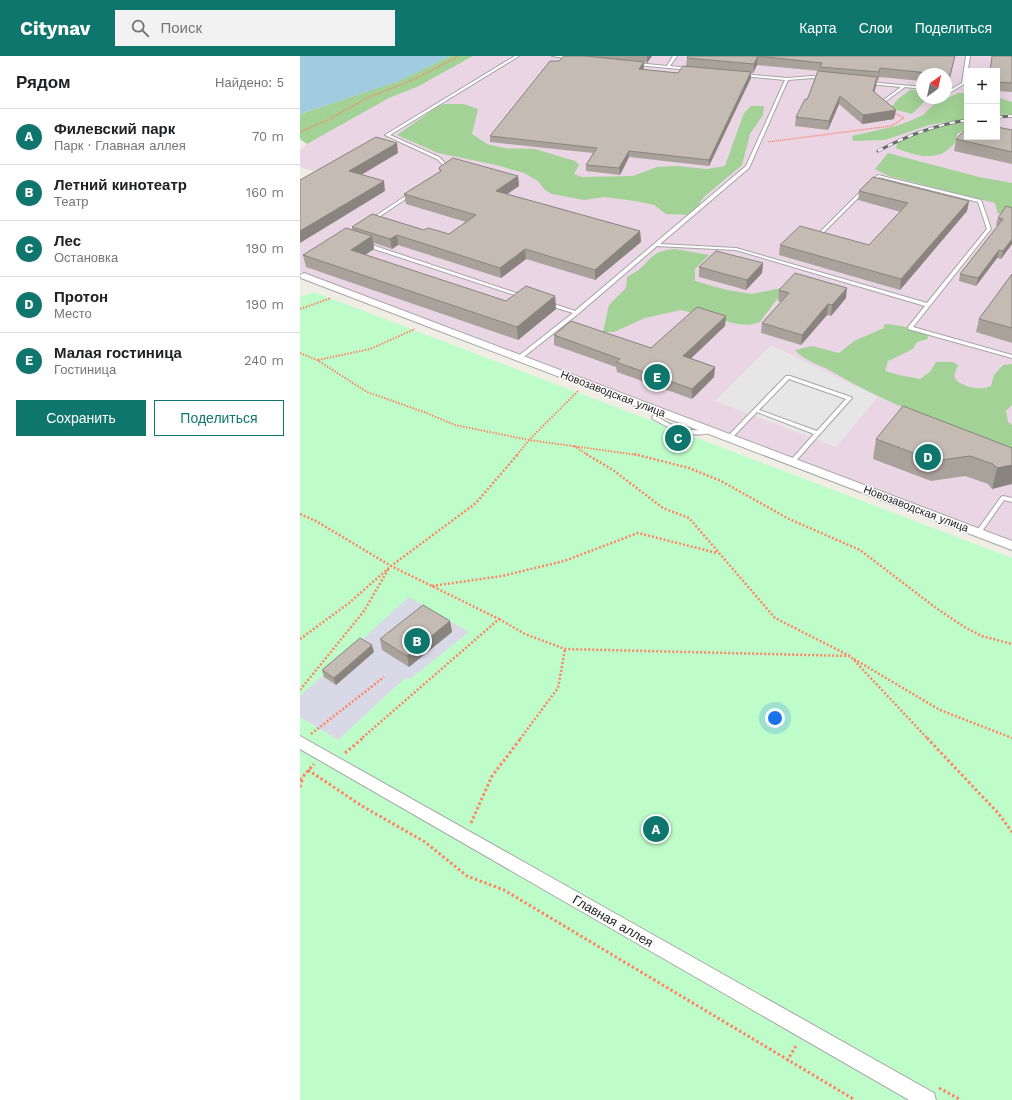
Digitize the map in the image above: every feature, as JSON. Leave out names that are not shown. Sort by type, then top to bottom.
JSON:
[{"type":"street","name":"Новозаводская улица","points":[[302,275],[1012,546]]},
{"type":"street","name":"Главная аллея","points":[[301,742],[927,1100]]},
{"type":"lane","points":[[438,176],[446,166],[438,158],[387,135],[517,56]]},
{"type":"lane","points":[[554,56],[577,58]]},
{"type":"lane","points":[[668,67],[675,56]]},
{"type":"lane","points":[[952,90],[964,83],[968,56]]},
{"type":"lane","points":[[630,64],[692,70]]},
{"type":"lane","points":[[739,74],[787,79],[812,77],[828,79]]},
{"type":"lane","points":[[519,358],[576,313],[748,167],[787,79]]},
{"type":"lane","points":[[866,82],[916,87]]},
{"type":"lane","points":[[886,100],[904,86]]},
{"type":"lane","points":[[819,235],[878,176],[980,201],[989,229],[910,328],[1012,358]]},
{"type":"lane","points":[[370,221],[413,192]]},
{"type":"lane","points":[[360,242],[531,298]]},
{"type":"lane","points":[[657,245],[736,249],[928,305]]},
{"type":"lane","points":[[546,303],[576,313]]},
{"type":"lane","points":[[729,438],[788,377],[850,398],[792,462]]},
{"type":"lane","points":[[756,410],[818,433]]},
{"type":"lane","points":[[978,533],[1003,498],[1012,500]]},
{"type":"path","points":[[300,132],[330,119],[366,98],[415,79],[459,56]]},
{"type":"path","points":[[758,143],[891,126],[904,118],[880,105],[886,100]]},
{"type":"path","points":[[300,309],[330,298]]},
{"type":"path","points":[[317,360],[370,349],[428,323]]},
{"type":"path","points":[[300,353],[317,360],[367,392],[455,424],[528,440],[631,453],[689,468],[722,481],[789,518],[860,550],[936,608],[966,628],[982,636],[1012,644]]},
{"type":"path","points":[[300,639],[348,603],[391,566],[476,502],[528,440],[570,397],[587,384]]},
{"type":"path","points":[[573,445],[612,470],[663,508],[689,518],[776,618],[850,656],[940,710],[1012,738]]},
{"type":"path","points":[[300,514],[316,521],[391,566],[499,619],[525,634],[565,649],[850,656],[998,813],[1012,832]]},
{"type":"path","points":[[432,586],[502,576],[564,561],[638,533],[719,553]]},
{"type":"path","points":[[300,690],[364,611],[391,566]]},
{"type":"path","points":[[344,754],[499,619]]},
{"type":"path","points":[[471,823],[492,776],[558,688],[565,649]]},
{"type":"path","points":[[301,742],[384,677]]},
{"type":"path","points":[[300,780],[324,755]]},
{"type":"path","points":[[308,770],[362,806],[425,842],[467,876],[504,890],[787,1061],[855,1100]]},
{"type":"path","points":[[300,787],[304,775]]},
{"type":"path","points":[[787,1061],[804,1031]]},
{"type":"shaded area","points":[[473,56],[1012,56],[1012,542],[300,271],[300,184],[319,173],[300,167],[300,151],[307,144],[389,98],[417,87]]},
{"type":"shaded area","points":[[771,345],[878,397],[836,447],[715,401]]},
{"type":"shaded area","points":[[409,597],[469,632],[410,679],[405,678],[338,740],[300,717],[300,696]]},
{"type":"green space","points":[[450,56],[473,56],[417,87],[389,98],[307,144],[300,139],[300,114],[398,81]]},
{"type":"green space","points":[[910,90],[916,90],[916,104],[922,104],[912,114],[893,109],[892,106],[899,98]]},
{"type":"green space","points":[[958,93],[964,93],[964,119],[929,125],[885,140],[853,141],[852,136],[896,126],[910,121],[923,115],[935,104],[952,104],[952,96]]},
{"type":"green space","points":[[1000,98],[1012,102],[1012,114],[1000,115]]},
{"type":"green space","points":[[444,104],[464,104],[478,109],[472,134],[487,144],[504,148],[535,149],[575,161],[579,165],[574,174],[582,177],[633,176],[657,167],[677,166],[707,169],[725,166],[744,113],[751,106],[764,106],[763,115],[750,134],[742,165],[704,197],[694,211],[688,215],[666,214],[654,205],[635,201],[604,197],[584,200],[552,194],[545,190],[538,181],[524,173],[496,165],[438,153],[397,135],[437,107]]},
{"type":"green space","points":[[964,122],[964,130],[957,134],[956,140],[950,148],[938,155],[917,155],[896,148],[899,142],[906,136],[938,126]]},
{"type":"green space","points":[[888,153],[979,177],[1012,183],[1012,210],[998,214],[995,203],[889,176],[875,169]]},
{"type":"green space","points":[[675,249],[709,255],[695,269],[695,281],[727,290],[752,294],[786,287],[760,322],[749,325],[737,324],[681,310],[645,318],[614,332],[603,332],[609,305],[626,288],[627,277],[656,254]]},
{"type":"green space","points":[[314,292],[1012,558],[1012,1100],[300,1100],[300,297]]},
{"type":"green space","points":[[884,324],[911,329],[927,335],[928,339],[917,342],[913,349],[888,361],[885,371],[920,379],[930,372],[936,362],[952,362],[958,365],[954,376],[957,381],[969,387],[983,388],[991,386],[994,375],[1003,365],[1012,364],[1012,405],[1006,411],[1008,422],[1012,425],[1012,452],[873,394],[807,359],[795,350],[812,346],[839,353],[854,341],[884,328]]},
{"type":"water","points":[[300,56],[450,56],[399,81],[300,114]]},
{"type":"building","points":[[564,56],[586,56],[644,62],[639,69],[678,73],[683,66],[751,72],[709,160],[629,151],[619,168],[586,165],[597,148],[490,136],[550,61],[559,61]]},
{"type":"building","points":[[688,56],[758,56],[754,64],[687,58]]},
{"type":"building","points":[[758,56],[955,56],[952,68],[916,68],[916,72],[880,68],[879,72],[820,67],[822,63]]},
{"type":"building","points":[[992,56],[1012,56],[1012,83],[1000,82],[1000,68],[990,68]]},
{"type":"building","points":[[818,71],[877,77],[873,91],[896,110],[863,115],[840,96],[829,121],[796,117],[805,99],[807,100]]},
{"type":"building","points":[[1000,128],[1012,130],[1012,152],[956,139],[964,131],[964,140],[1000,140]]},
{"type":"building","points":[[376,137],[397,143],[349,171],[384,181],[300,231],[300,180]]},
{"type":"building","points":[[453,158],[518,176],[496,191],[640,231],[595,270],[525,249],[500,268],[397,235],[390,239],[352,227],[372,214],[424,230],[428,228],[449,234],[476,215],[404,194],[441,171],[439,168]]},
{"type":"building","points":[[873,177],[969,201],[901,279],[780,245],[800,226],[869,245],[908,203],[859,191]]},
{"type":"building","points":[[1006,206],[1012,208],[1012,239],[1003,251],[999,250],[978,278],[960,274],[1003,219],[998,218]]},
{"type":"building","points":[[346,228],[372,236],[351,250],[506,301],[526,286],[555,296],[517,327],[303,255]]},
{"type":"building","points":[[716,251],[763,263],[747,280],[699,267]]},
{"type":"building","points":[[795,273],[847,288],[832,305],[828,304],[802,335],[762,323],[789,293],[779,290]]},
{"type":"building","points":[[1012,274],[1012,328],[979,319]]},
{"type":"building","points":[[697,307],[726,316],[683,356],[715,367],[692,389],[616,362],[620,359],[554,335],[571,321],[651,348]]},
{"type":"building","points":[[903,406],[1012,448],[1012,465],[997,468],[993,464],[970,456],[935,461],[876,439]]},
{"type":"building","points":[[423,605],[450,621],[407,656],[380,639]]},
{"type":"building","points":[[360,638],[372,645],[334,678],[322,670]]},
{"type":"railway","points":[[1000,117],[1012,116]]},
{"type":"railway","points":[[878,151],[921,132],[964,121]]},
{"type":"place","name":"Малая гостиница","points":[[657,377]]},
{"type":"place","name":"Лес","points":[[678,438]]},
{"type":"place","name":"Протон","points":[[928,457]]},
{"type":"place","name":"Летний кинотеатр","points":[[417,641]]},
{"type":"place","name":"Филевский парк","points":[[656,829]]}]
